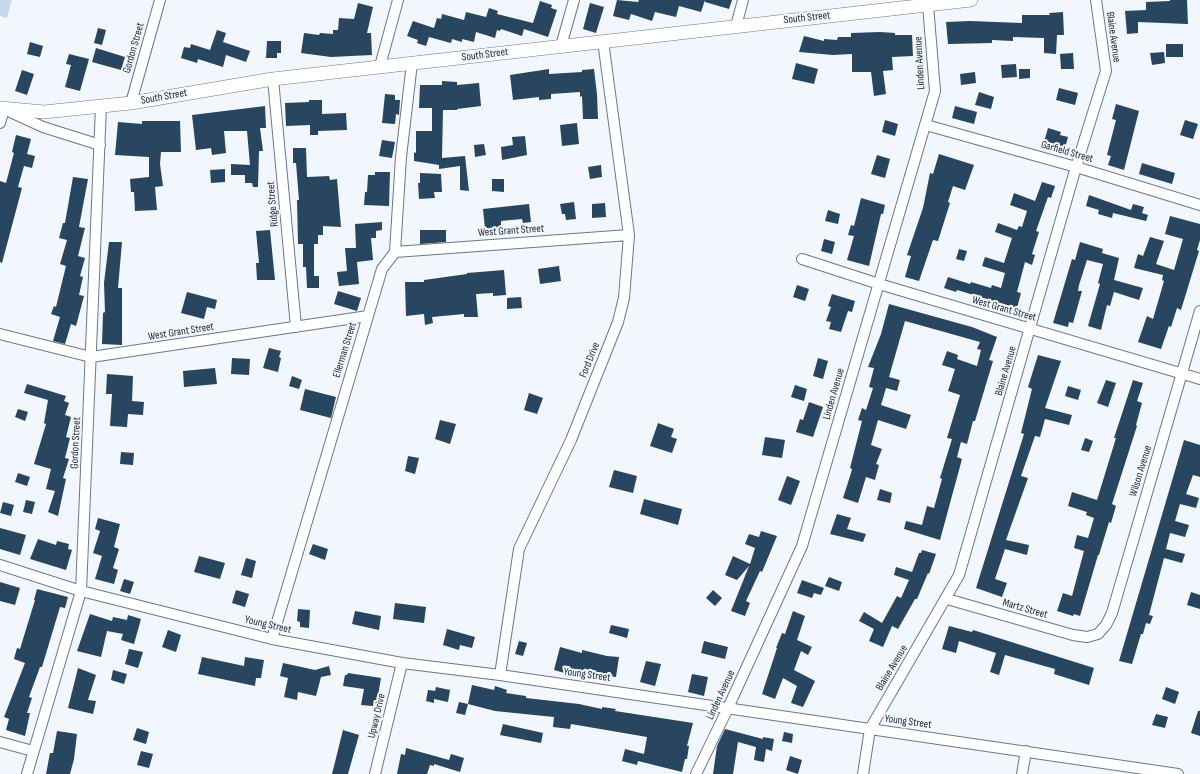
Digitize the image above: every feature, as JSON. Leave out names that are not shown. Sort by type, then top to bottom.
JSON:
[{"type":"street","name":"Gordon Street","points":[[130,103],[160,0]]},
{"type":"street","points":[[380,66],[398,0]]},
{"type":"street","points":[[562,46],[574,0]]},
{"type":"street","points":[[736,26],[744,0]]},
{"type":"street","name":"South Street","points":[[2,108],[44,112],[130,103],[273,79],[966,0]]},
{"type":"street","name":"Blaine Avenue","points":[[870,729],[960,575],[1076,167],[1106,71],[1096,0]]},
{"type":"street","name":"Linden Avenue","points":[[696,774],[802,546],[935,90],[928,5]]},
{"type":"street","name":"Ford Drive","points":[[500,675],[519,549],[571,440],[618,322],[624,298],[629,234],[603,41]]},
{"type":"street","points":[[395,252],[401,157],[412,63]]},
{"type":"street","name":"Ridge Street","points":[[273,79],[296,327]]},
{"type":"street","name":"Gordon Street","points":[[27,774],[81,591],[101,106]]},
{"type":"street","points":[[0,123],[2,108],[43,127],[100,145]]},
{"type":"street","name":"Garfield Street","points":[[926,125],[1076,167],[1200,205]]},
{"type":"street","name":"West Grant Street","points":[[395,252],[629,234]]},
{"type":"street","name":"Ellerman Street","points":[[272,639],[382,269],[395,252]]},
{"type":"street","name":"West Grant Street","points":[[802,259],[879,284],[1200,379]]},
{"type":"street","name":"Wilson Avenue","points":[[1098,634],[1106,626],[1112,613],[1200,311]]},
{"type":"street","name":"West Grant Street","points":[[0,334],[91,358],[368,316]]},
{"type":"street","name":"Young Street","points":[[0,565],[81,591],[272,639],[402,663],[500,675],[1178,774]]},
{"type":"street","name":"Martz Street","points":[[947,599],[1073,635],[1087,637],[1098,634]]},
{"type":"street","name":"Upway Drive","points":[[375,774],[402,663]]},
{"type":"street","points":[[863,774],[870,729]]},
{"type":"street","points":[[0,742],[34,751]]},
{"type":"street","points":[[1022,774],[1026,751]]},
{"type":"shaded area","points":[[0,0],[12,0],[7,18],[0,16]]},
{"type":"building","points":[[617,0],[638,2],[639,0],[705,0],[701,12],[679,6],[676,17],[655,12],[652,21],[631,14],[629,20],[613,16]]},
{"type":"building","points":[[705,0],[732,0],[729,9],[705,2]]},
{"type":"building","points":[[1187,0],[1188,24],[1138,22],[1138,33],[1127,34],[1125,11],[1146,10],[1146,2]]},
{"type":"building","points":[[540,1],[552,5],[551,8],[557,10],[548,37],[524,29],[522,36],[501,29],[500,31],[497,30],[495,38],[476,32],[474,42],[462,39],[462,42],[452,39],[451,43],[429,37],[426,46],[417,43],[418,40],[407,36],[413,21],[434,28],[437,18],[441,19],[442,14],[464,20],[466,12],[486,17],[489,8],[498,11],[497,14],[533,23]]},
{"type":"building","points":[[358,3],[373,7],[367,33],[371,33],[372,55],[331,57],[301,53],[304,33],[319,35],[320,33],[333,34],[333,30],[338,30],[339,18],[354,19]]},
{"type":"building","points":[[590,3],[604,7],[596,33],[583,29]]},
{"type":"building","points":[[1063,12],[1064,35],[1057,35],[1056,54],[1044,53],[1044,38],[1013,37],[1013,41],[992,40],[992,43],[948,44],[946,22],[970,21],[1022,23],[1022,15],[1050,15],[1049,13]]},
{"type":"building","points":[[98,28],[106,30],[102,45],[94,43]]},
{"type":"building","points":[[217,30],[226,33],[223,42],[250,51],[246,62],[226,55],[223,67],[198,59],[197,63],[181,58],[184,47],[190,48],[191,44],[210,50]]},
{"type":"building","points":[[851,33],[895,33],[895,35],[912,35],[913,56],[892,57],[893,70],[883,71],[886,94],[874,96],[871,72],[852,72],[852,54],[833,55],[799,52],[804,36],[824,41],[824,39],[837,40],[838,37],[851,37]]},
{"type":"building","points":[[267,41],[281,41],[281,53],[277,53],[277,58],[266,58]]},
{"type":"building","points":[[30,42],[43,46],[40,57],[27,54]]},
{"type":"building","points":[[1166,44],[1183,44],[1183,57],[1166,57]]},
{"type":"building","points":[[96,48],[125,57],[121,70],[92,62]]},
{"type":"building","points":[[1164,52],[1165,63],[1152,65],[1150,53]]},
{"type":"building","points":[[1073,53],[1074,69],[1061,69],[1060,54]]},
{"type":"building","points":[[69,54],[89,59],[80,91],[65,87],[71,65],[66,64]]},
{"type":"building","points":[[796,63],[818,69],[814,84],[792,79]]},
{"type":"building","points":[[1016,64],[1017,77],[1002,78],[1001,65]]},
{"type":"building","points":[[549,69],[549,74],[582,72],[582,70],[594,69],[598,119],[583,119],[582,96],[580,97],[580,92],[551,94],[551,99],[539,100],[539,97],[513,100],[510,75]]},
{"type":"building","points":[[1019,69],[1030,69],[1030,78],[1019,79]]},
{"type":"building","points":[[22,70],[34,74],[27,95],[15,91]]},
{"type":"building","points":[[975,72],[976,83],[961,85],[960,74]]},
{"type":"building","points":[[442,81],[457,82],[457,85],[479,83],[481,106],[457,110],[443,110],[442,158],[465,156],[469,191],[460,190],[460,166],[439,169],[439,165],[414,161],[414,152],[416,153],[416,131],[432,131],[432,108],[419,108],[420,85],[442,85]]},
{"type":"building","points":[[1059,88],[1078,93],[1075,105],[1056,100]]},
{"type":"building","points":[[979,92],[994,97],[991,109],[975,105]]},
{"type":"building","points":[[385,94],[395,95],[395,100],[400,100],[399,115],[396,114],[395,124],[382,123]]},
{"type":"building","points":[[309,100],[322,100],[322,114],[346,113],[347,130],[318,131],[318,135],[310,135],[310,125],[286,126],[285,103],[309,102]]},
{"type":"building","points":[[1116,104],[1139,111],[1124,170],[1108,165],[1111,156],[1107,155],[1116,120],[1112,119]]},
{"type":"building","points":[[265,106],[266,128],[260,128],[263,151],[259,151],[258,187],[253,187],[252,183],[245,183],[245,175],[231,175],[231,164],[250,165],[247,131],[224,131],[226,153],[212,155],[211,148],[196,150],[192,115]]},
{"type":"building","points":[[955,106],[977,112],[974,124],[952,118]]},
{"type":"building","points":[[885,120],[898,124],[895,136],[882,132]]},
{"type":"building","points":[[1185,120],[1198,124],[1193,139],[1180,135]]},
{"type":"building","points":[[142,121],[180,121],[181,152],[161,152],[160,164],[163,186],[155,187],[157,210],[135,211],[134,192],[131,192],[130,179],[149,177],[149,157],[115,155],[118,122],[142,124]]},
{"type":"building","points":[[577,123],[579,144],[562,146],[560,125]]},
{"type":"building","points":[[1048,128],[1061,132],[1060,135],[1068,137],[1065,148],[1044,142]]},
{"type":"building","points":[[16,135],[31,139],[27,154],[35,156],[32,168],[24,166],[18,187],[22,188],[2,263],[0,262],[0,181],[6,183],[14,153],[12,152]]},
{"type":"building","points":[[525,136],[527,155],[502,160],[501,147],[513,145],[512,137]]},
{"type":"building","points":[[382,140],[395,142],[392,158],[379,156]]},
{"type":"building","points":[[484,144],[486,155],[475,157],[474,145]]},
{"type":"building","points":[[293,148],[306,148],[307,177],[329,176],[330,180],[337,179],[341,227],[323,226],[323,235],[318,235],[318,244],[314,244],[314,276],[319,276],[319,288],[307,288],[306,267],[303,267],[303,244],[298,244],[297,200],[299,200],[296,163],[293,163]]},
{"type":"building","points":[[939,154],[974,165],[965,190],[953,186],[948,202],[950,203],[938,241],[933,240],[919,281],[905,277],[911,256],[907,255],[923,208],[930,173],[933,174]]},
{"type":"building","points":[[877,155],[890,159],[885,178],[871,174]]},
{"type":"building","points":[[1142,163],[1175,173],[1172,184],[1139,174]]},
{"type":"building","points":[[601,165],[602,177],[590,179],[588,167]]},
{"type":"building","points":[[225,169],[225,182],[211,183],[210,170]]},
{"type":"building","points":[[375,172],[390,172],[389,206],[364,205],[365,192],[367,192],[368,175],[375,175]]},
{"type":"building","points":[[420,173],[441,174],[442,192],[434,192],[435,198],[419,199],[418,183],[420,183]]},
{"type":"building","points":[[73,177],[88,179],[79,227],[85,228],[78,256],[85,258],[80,276],[83,277],[79,295],[84,296],[76,326],[71,324],[65,344],[53,341],[60,317],[51,314],[54,306],[56,307],[66,266],[60,264],[67,240],[59,238],[63,223],[65,223]]},
{"type":"building","points":[[492,179],[504,179],[504,192],[492,191]]},
{"type":"building","points":[[1042,182],[1055,186],[1051,198],[1048,197],[1036,231],[1039,232],[1032,254],[1035,255],[1032,265],[1025,262],[1017,292],[1021,293],[1017,308],[957,290],[956,292],[944,288],[948,277],[970,284],[971,282],[991,288],[992,285],[1001,288],[1005,273],[982,266],[985,257],[1004,263],[1012,238],[995,232],[998,223],[1017,230],[1019,226],[1022,227],[1027,211],[1010,205],[1014,193],[1035,201]]},
{"type":"building","points":[[1089,195],[1131,210],[1133,204],[1144,207],[1142,213],[1148,215],[1146,221],[1113,213],[1112,218],[1098,214],[1099,210],[1086,206]]},
{"type":"building","points":[[861,198],[885,205],[883,214],[881,214],[869,266],[847,260],[854,236],[848,235],[851,225],[854,226]]},
{"type":"building","points":[[574,202],[576,219],[566,220],[565,214],[562,214],[560,204]]},
{"type":"building","points":[[605,203],[606,217],[592,218],[592,204]]},
{"type":"building","points":[[529,204],[531,222],[523,223],[522,219],[501,221],[501,227],[485,229],[483,209]]},
{"type":"building","points":[[828,210],[840,214],[838,224],[825,221]]},
{"type":"building","points":[[1170,216],[1200,224],[1200,240],[1197,250],[1199,251],[1181,310],[1177,308],[1171,327],[1169,326],[1161,349],[1138,342],[1147,316],[1153,319],[1164,281],[1162,280],[1163,275],[1134,268],[1138,254],[1143,256],[1150,237],[1164,241],[1156,264],[1174,270],[1183,239],[1165,234]]},
{"type":"building","points":[[382,222],[382,230],[376,231],[376,238],[371,238],[373,260],[357,262],[359,284],[339,286],[337,272],[347,271],[345,248],[356,248],[355,224]]},
{"type":"building","points":[[270,230],[275,280],[257,280],[256,263],[259,263],[256,231]]},
{"type":"building","points":[[420,230],[446,230],[446,242],[420,244]]},
{"type":"building","points":[[824,239],[835,242],[832,254],[821,251]]},
{"type":"building","points":[[109,242],[122,242],[118,288],[122,288],[122,345],[102,344],[103,313],[105,312],[104,283]]},
{"type":"building","points":[[1080,242],[1103,249],[1102,253],[1119,258],[1114,280],[1143,288],[1139,300],[1114,292],[1110,306],[1107,305],[1101,330],[1088,326],[1100,284],[1098,283],[1103,264],[1087,260],[1079,285],[1078,291],[1082,291],[1073,323],[1069,322],[1068,327],[1053,323],[1072,259],[1075,260]]},
{"type":"building","points":[[959,249],[967,251],[964,261],[956,259]]},
{"type":"building","points":[[559,266],[561,281],[540,284],[538,269]]},
{"type":"building","points":[[504,270],[506,295],[493,296],[493,293],[476,294],[478,317],[464,317],[464,314],[432,317],[433,323],[425,325],[424,314],[406,316],[405,282],[424,282],[424,280],[467,273]]},
{"type":"building","points":[[797,285],[809,289],[805,301],[793,297]]},
{"type":"building","points":[[338,291],[361,298],[357,311],[334,304]]},
{"type":"building","points":[[187,292],[217,300],[215,309],[207,307],[204,319],[181,313]]},
{"type":"building","points":[[832,294],[855,301],[852,312],[848,311],[841,332],[829,329],[831,322],[826,321],[831,307],[828,306]]},
{"type":"building","points":[[521,297],[522,308],[507,309],[507,298]]},
{"type":"building","points":[[889,304],[972,327],[997,337],[989,360],[993,361],[975,421],[973,421],[967,444],[961,442],[957,457],[962,459],[940,540],[904,529],[906,521],[922,525],[927,506],[934,508],[942,479],[940,478],[952,439],[947,438],[960,395],[948,391],[955,369],[942,365],[947,351],[958,355],[957,359],[977,366],[981,350],[977,349],[980,342],[905,321],[889,377],[900,380],[897,391],[886,388],[881,405],[911,415],[906,429],[878,420],[871,445],[882,449],[876,464],[879,465],[875,480],[866,477],[858,503],[843,498],[852,469],[850,468],[862,421],[858,420],[862,408],[866,410],[873,388],[869,387],[874,368],[868,367],[881,334]]},
{"type":"building","points":[[269,348],[281,351],[278,372],[263,368]]},
{"type":"building","points":[[1038,355],[1061,361],[1045,408],[1072,415],[1069,425],[1045,419],[1040,437],[1035,436],[1021,476],[1028,478],[1006,540],[1029,545],[1027,555],[1005,549],[995,579],[1007,583],[1002,597],[976,588],[1024,434],[1021,433],[1032,389],[1028,387]]},
{"type":"building","points":[[232,358],[250,359],[249,375],[231,374]]},
{"type":"building","points":[[818,358],[828,361],[823,379],[813,376]]},
{"type":"building","points":[[215,368],[217,384],[184,387],[183,371]]},
{"type":"building","points":[[107,374],[133,376],[132,401],[144,402],[143,415],[128,414],[127,427],[110,426],[112,394],[106,394]]},
{"type":"building","points":[[292,376],[302,380],[299,389],[289,386]]},
{"type":"building","points":[[1106,380],[1116,383],[1108,407],[1097,403]]},
{"type":"building","points":[[1133,380],[1143,383],[1137,401],[1142,403],[1137,426],[1112,504],[1116,506],[1111,523],[1109,522],[1080,616],[1074,614],[1073,616],[1057,611],[1063,593],[1072,596],[1084,551],[1074,548],[1077,535],[1088,538],[1094,518],[1086,515],[1087,512],[1068,506],[1072,492],[1097,500],[1116,438],[1114,438]]},
{"type":"building","points":[[27,384],[66,396],[64,401],[69,403],[65,415],[71,417],[66,437],[70,438],[65,458],[69,459],[63,478],[66,479],[58,516],[48,512],[55,491],[46,489],[51,469],[34,464],[46,424],[44,423],[48,400],[24,393]]},
{"type":"building","points":[[795,385],[807,389],[804,401],[791,397]]},
{"type":"building","points":[[1068,386],[1081,390],[1078,400],[1065,396]]},
{"type":"building","points":[[305,389],[336,397],[331,418],[300,410]]},
{"type":"building","points":[[529,393],[543,398],[537,414],[524,410]]},
{"type":"building","points":[[809,402],[823,407],[813,437],[796,432],[800,419],[803,420]]},
{"type":"building","points":[[18,409],[28,412],[25,421],[15,417]]},
{"type":"building","points":[[440,420],[456,424],[450,444],[435,439]]},
{"type":"building","points":[[658,423],[674,429],[671,437],[677,439],[672,453],[650,446]]},
{"type":"building","points":[[765,437],[785,440],[782,458],[762,455]]},
{"type":"building","points":[[1085,438],[1093,441],[1089,452],[1081,450]]},
{"type":"building","points":[[1184,440],[1200,445],[1200,477],[1193,475],[1186,494],[1199,498],[1196,508],[1180,504],[1175,521],[1189,525],[1185,537],[1170,533],[1166,549],[1185,554],[1182,563],[1164,558],[1149,615],[1153,616],[1150,624],[1146,623],[1143,634],[1141,634],[1132,664],[1119,661]]},
{"type":"building","points":[[121,452],[134,453],[133,465],[120,464]]},
{"type":"building","points":[[408,456],[419,458],[415,474],[405,471]]},
{"type":"building","points":[[614,470],[637,476],[633,493],[609,487]]},
{"type":"building","points":[[18,473],[30,477],[27,486],[15,482]]},
{"type":"building","points":[[787,476],[800,481],[791,505],[778,500]]},
{"type":"building","points":[[880,489],[892,493],[890,503],[877,500]]},
{"type":"building","points":[[644,499],[682,509],[678,525],[640,514]]},
{"type":"building","points":[[26,500],[35,502],[32,514],[23,512]]},
{"type":"building","points":[[3,502],[14,505],[11,516],[0,513]]},
{"type":"building","points":[[837,514],[851,518],[847,529],[866,534],[863,542],[830,534]]},
{"type":"building","points":[[98,518],[120,524],[114,547],[119,549],[113,568],[118,570],[114,584],[95,579],[102,556],[93,553],[100,531],[95,529]]},
{"type":"building","points":[[0,528],[26,535],[20,555],[0,549]]},
{"type":"building","points":[[761,531],[777,536],[762,572],[760,571],[746,601],[750,603],[745,616],[731,611],[749,566],[737,580],[725,575],[733,556],[750,564],[755,548],[745,544],[749,534],[759,537]]},
{"type":"building","points":[[38,539],[56,545],[57,541],[69,544],[68,549],[72,550],[66,570],[30,559]]},
{"type":"building","points":[[313,544],[328,549],[325,560],[309,554]]},
{"type":"building","points":[[922,550],[936,554],[929,574],[928,573],[917,599],[915,599],[898,629],[892,626],[883,647],[869,641],[874,629],[859,621],[864,612],[882,623],[897,596],[901,598],[909,580],[894,575],[896,567],[912,572],[919,553],[921,553]]},
{"type":"building","points":[[199,556],[225,563],[220,579],[194,572]]},
{"type":"building","points":[[246,558],[256,561],[252,578],[241,575]]},
{"type":"building","points":[[829,577],[842,582],[839,591],[825,586]]},
{"type":"building","points":[[124,579],[134,582],[130,594],[120,591]]},
{"type":"building","points":[[802,580],[824,588],[821,595],[814,593],[812,598],[797,593]]},
{"type":"building","points":[[0,582],[20,588],[15,605],[0,601]]},
{"type":"building","points":[[37,589],[68,597],[65,608],[60,607],[42,667],[40,667],[29,697],[32,698],[27,713],[30,713],[25,736],[6,730],[9,719],[4,717],[25,663],[14,659],[17,648],[20,649]]},
{"type":"building","points":[[236,590],[249,594],[245,607],[232,603]]},
{"type":"building","points":[[713,590],[722,598],[715,606],[706,598]]},
{"type":"building","points":[[1191,592],[1200,595],[1200,609],[1187,605]]},
{"type":"building","points":[[395,603],[426,607],[424,623],[393,619]]},
{"type":"building","points":[[298,609],[310,610],[309,628],[300,627],[300,622],[297,621]]},
{"type":"building","points":[[355,611],[381,616],[379,630],[352,624]]},
{"type":"building","points":[[793,611],[805,616],[797,640],[812,647],[808,655],[801,651],[794,670],[815,681],[803,707],[791,703],[797,686],[783,678],[775,699],[762,694],[776,648],[782,633],[785,634]]},
{"type":"building","points":[[90,614],[112,621],[113,617],[127,620],[128,615],[141,619],[134,644],[121,640],[123,634],[107,631],[101,657],[77,651]]},
{"type":"building","points":[[611,625],[629,629],[627,638],[609,633]]},
{"type":"building","points":[[949,626],[972,632],[973,630],[1094,668],[1089,685],[1054,674],[1055,669],[1005,655],[999,675],[990,672],[996,653],[959,641],[956,653],[942,649]]},
{"type":"building","points":[[447,629],[475,637],[472,648],[460,645],[459,650],[443,645]]},
{"type":"building","points":[[168,630],[181,635],[176,652],[162,647]]},
{"type":"building","points":[[519,641],[527,643],[523,656],[515,654]]},
{"type":"building","points":[[704,641],[728,647],[725,659],[701,653]]},
{"type":"building","points":[[560,647],[582,653],[582,650],[607,656],[619,657],[616,677],[591,675],[569,669],[568,674],[554,670]]},
{"type":"building","points":[[129,649],[143,652],[138,668],[125,664]]},
{"type":"building","points":[[202,657],[244,666],[245,657],[264,660],[261,678],[256,678],[255,686],[198,674]]},
{"type":"building","points":[[646,661],[661,664],[655,686],[640,682]]},
{"type":"building","points":[[283,663],[315,670],[329,666],[331,675],[321,677],[316,696],[298,692],[297,700],[284,697],[288,678],[280,676]]},
{"type":"building","points":[[78,668],[96,675],[88,700],[96,701],[93,714],[68,708]]},
{"type":"building","points":[[113,670],[127,674],[124,684],[111,680]]},
{"type":"building","points":[[348,673],[381,678],[377,701],[374,700],[373,706],[361,705],[364,689],[343,686],[345,675]]},
{"type":"building","points":[[692,674],[708,677],[704,696],[688,692]]},
{"type":"building","points":[[472,685],[494,690],[495,686],[507,690],[506,693],[526,696],[526,698],[579,704],[602,709],[602,707],[616,709],[615,711],[693,723],[687,746],[689,746],[687,759],[685,759],[682,772],[638,761],[637,765],[622,761],[625,749],[644,754],[647,737],[571,724],[570,729],[553,727],[554,717],[495,711],[468,704]]},
{"type":"building","points":[[436,687],[450,690],[448,702],[434,699],[434,703],[426,701],[428,690],[435,691]]},
{"type":"building","points":[[1166,687],[1179,692],[1175,704],[1162,699]]},
{"type":"building","points":[[459,702],[468,704],[465,715],[456,713]]},
{"type":"building","points":[[1198,711],[1200,711],[1200,736],[1191,733]]},
{"type":"building","points":[[1156,714],[1168,717],[1165,728],[1152,725]]},
{"type":"building","points":[[503,724],[543,733],[541,743],[500,735]]},
{"type":"building","points":[[137,728],[149,732],[146,744],[133,740]]},
{"type":"building","points":[[725,729],[763,739],[763,737],[774,739],[772,751],[766,749],[764,762],[754,760],[756,747],[738,742],[733,774],[713,774],[717,746]]},
{"type":"building","points":[[343,730],[359,735],[348,774],[332,774]]},
{"type":"building","points":[[57,731],[77,734],[74,759],[70,774],[46,774],[50,753],[53,753]]},
{"type":"building","points":[[784,732],[793,734],[792,743],[782,741]]},
{"type":"building","points":[[406,748],[449,760],[451,754],[464,758],[460,772],[434,764],[434,766],[430,765],[427,774],[397,774],[401,754],[405,755]]},
{"type":"building","points":[[141,751],[153,754],[149,768],[137,765]]},
{"type":"building","points":[[790,756],[802,760],[798,774],[786,770]]}]
